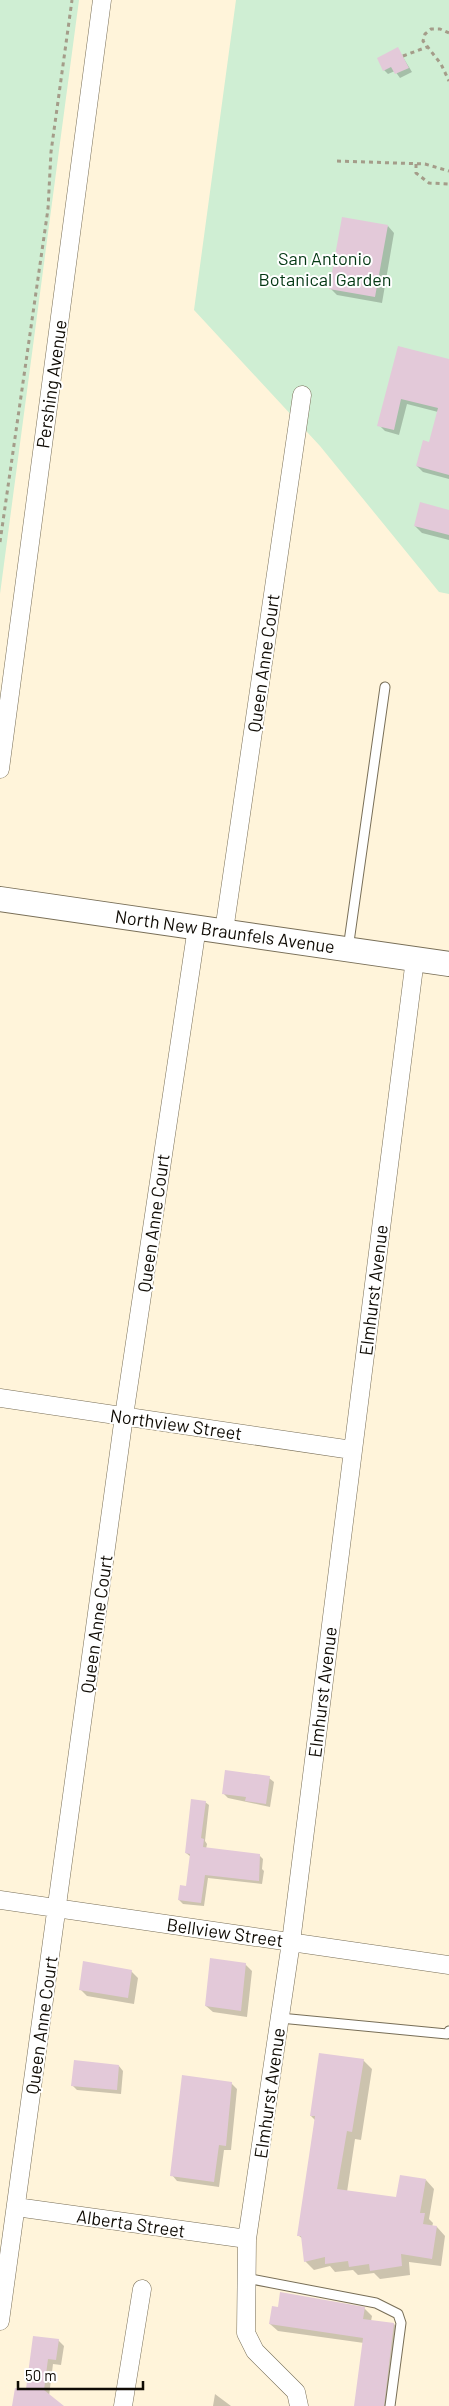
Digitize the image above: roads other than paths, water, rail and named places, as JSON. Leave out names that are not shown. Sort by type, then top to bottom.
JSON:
[{"type":"street","name":"Pershing Avenue","points":[[0,769],[102,0]]},
{"type":"street","name":"Queen Anne Court","points":[[224,932],[302,395]]},
{"type":"street","name":"North New Braunfels Avenue","points":[[0,899],[449,964]]},
{"type":"street","name":"Queen Anne Court","points":[[0,2321],[124,1416],[197,927]]},
{"type":"street","name":"Elmhurst Avenue","points":[[299,2406],[296,2392],[255,2351],[246,2333],[247,2239],[292,1942],[352,1450],[415,959]]},
{"type":"street","name":"Northview Street","points":[[0,1398],[352,1450]]},
{"type":"street","name":"Bellview Street","points":[[0,1900],[449,1965]]},
{"type":"street","name":"Alberta Street","points":[[16,2207],[247,2239]]},
{"type":"street","points":[[123,2406],[142,2289]]},
{"type":"lane","points":[[348,949],[385,687]]},
{"type":"lane","points":[[280,2018],[447,2034],[449,2031]]},
{"type":"lane","points":[[246,2278],[376,2303],[398,2314],[401,2323],[390,2406]]},
{"type":"park label","name":"San Antonio Botanical Garden","points":[[325,268]]}]
